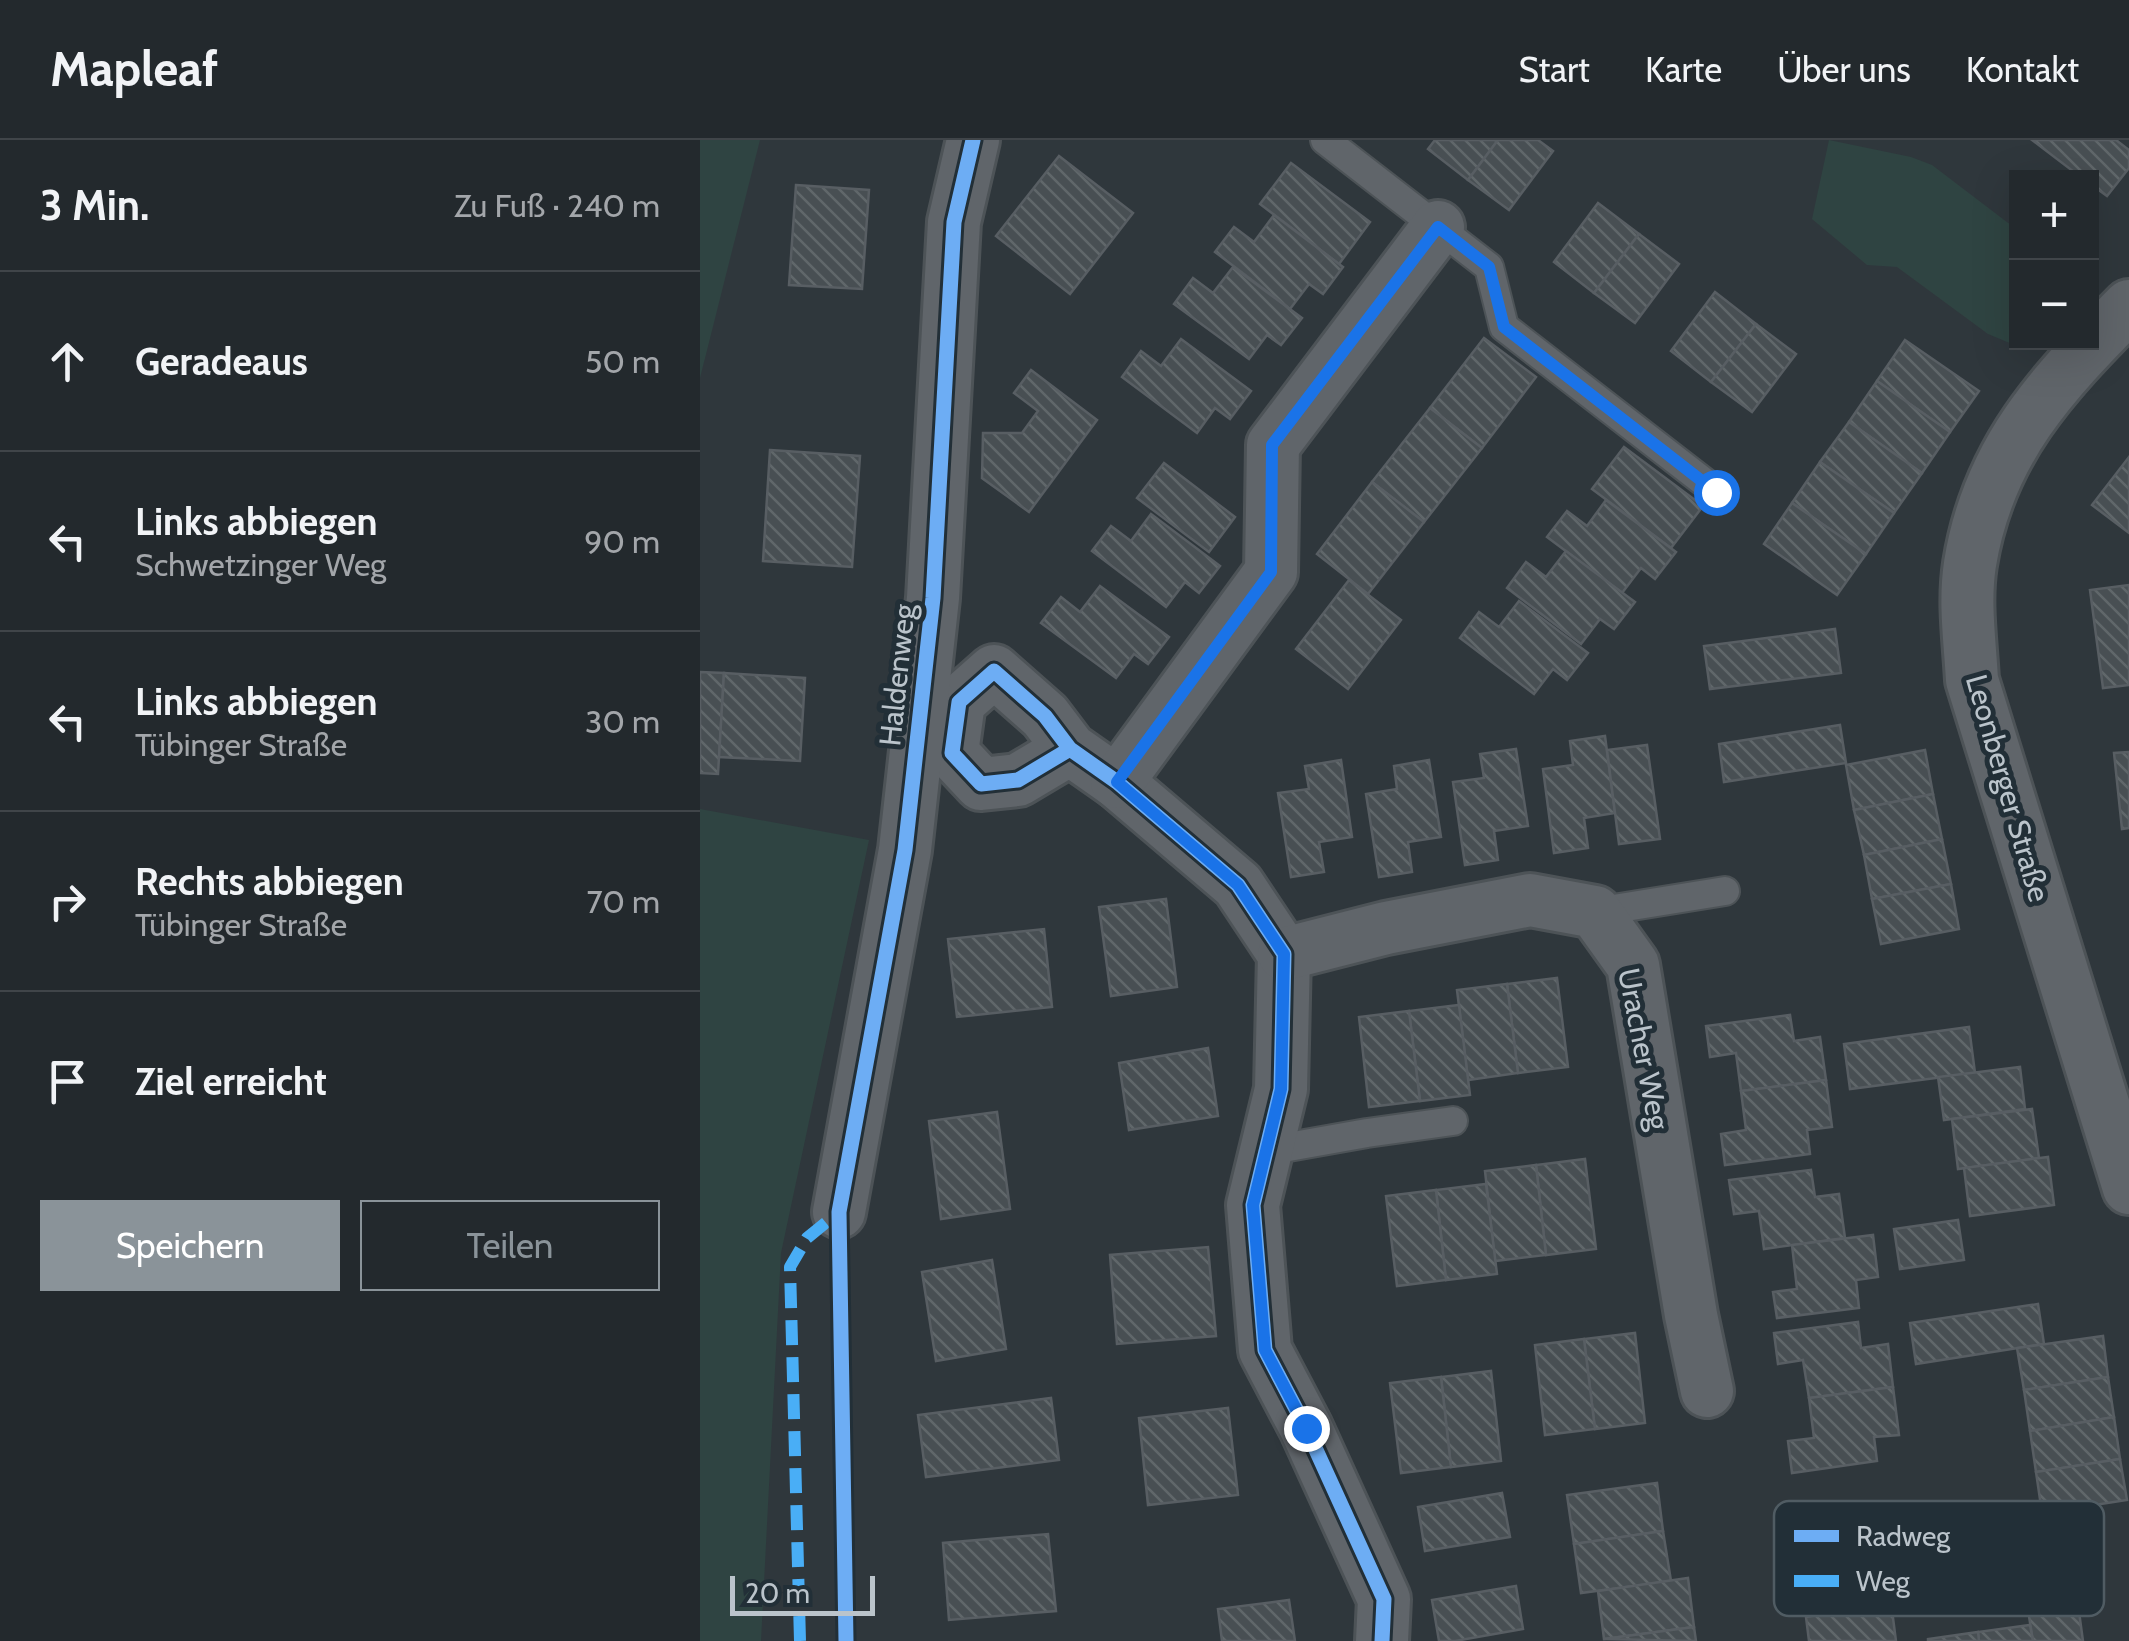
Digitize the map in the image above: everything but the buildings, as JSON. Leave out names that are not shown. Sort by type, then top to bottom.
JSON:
[{"type":"street","name":"Haldenweg","points":[[839,1212],[905,850],[933,598],[954,222],[973,140]]},
{"type":"street","points":[[1117,782],[1271,572],[1272,445],[1438,227]]},
{"type":"street","name":"Leonberger Straße","points":[[2129,306],[2074,363],[2007,451],[1979,528],[1970,564],[1968,602],[1972,680],[2129,1188]]},
{"type":"street","points":[[1070,750],[1117,782],[1238,885],[1284,954],[1281,1089],[1253,1205],[1265,1350],[1306,1428],[1384,1599],[1382,1641]]},
{"type":"street","points":[[1284,954],[1386,928],[1530,900],[1596,912]]},
{"type":"street","name":"Uracher Weg","points":[[1596,912],[1633,965],[1707,1390]]},
{"type":"lane","points":[[1325,140],[1489,267],[1504,327],[1716,492]]},
{"type":"lane","points":[[1596,912],[1725,891]]},
{"type":"lane","points":[[1266,1151],[1453,1121]]},
{"type":"green space","points":[[700,140],[760,140],[700,378]]},
{"type":"green space","points":[[1829,140],[1932,165],[2009,224],[2009,343],[1988,334],[1897,267],[1867,265],[1812,219]]},
{"type":"green space","points":[[700,809],[869,840],[781,1253],[761,1641],[700,1641]]},
{"type":"marked path","points":[[800,1641],[790,1267],[807,1238],[839,1212]]},
{"type":"cycle path","points":[[846,1641],[839,1212],[905,850],[933,598],[954,222],[973,140]]},
{"type":"cycle path","points":[[1070,749],[1018,780],[981,784],[952,753],[959,702],[994,671],[1045,716],[1070,749],[1117,782],[1238,885],[1284,954],[1281,1089],[1253,1205],[1265,1350],[1306,1428],[1384,1599],[1382,1641]]},
{"type":"route","points":[[1306,1428],[1265,1350],[1253,1205],[1281,1089],[1284,954],[1238,885],[1117,782],[1271,572],[1272,445],[1438,227],[1489,267],[1504,327],[1716,492]]}]
